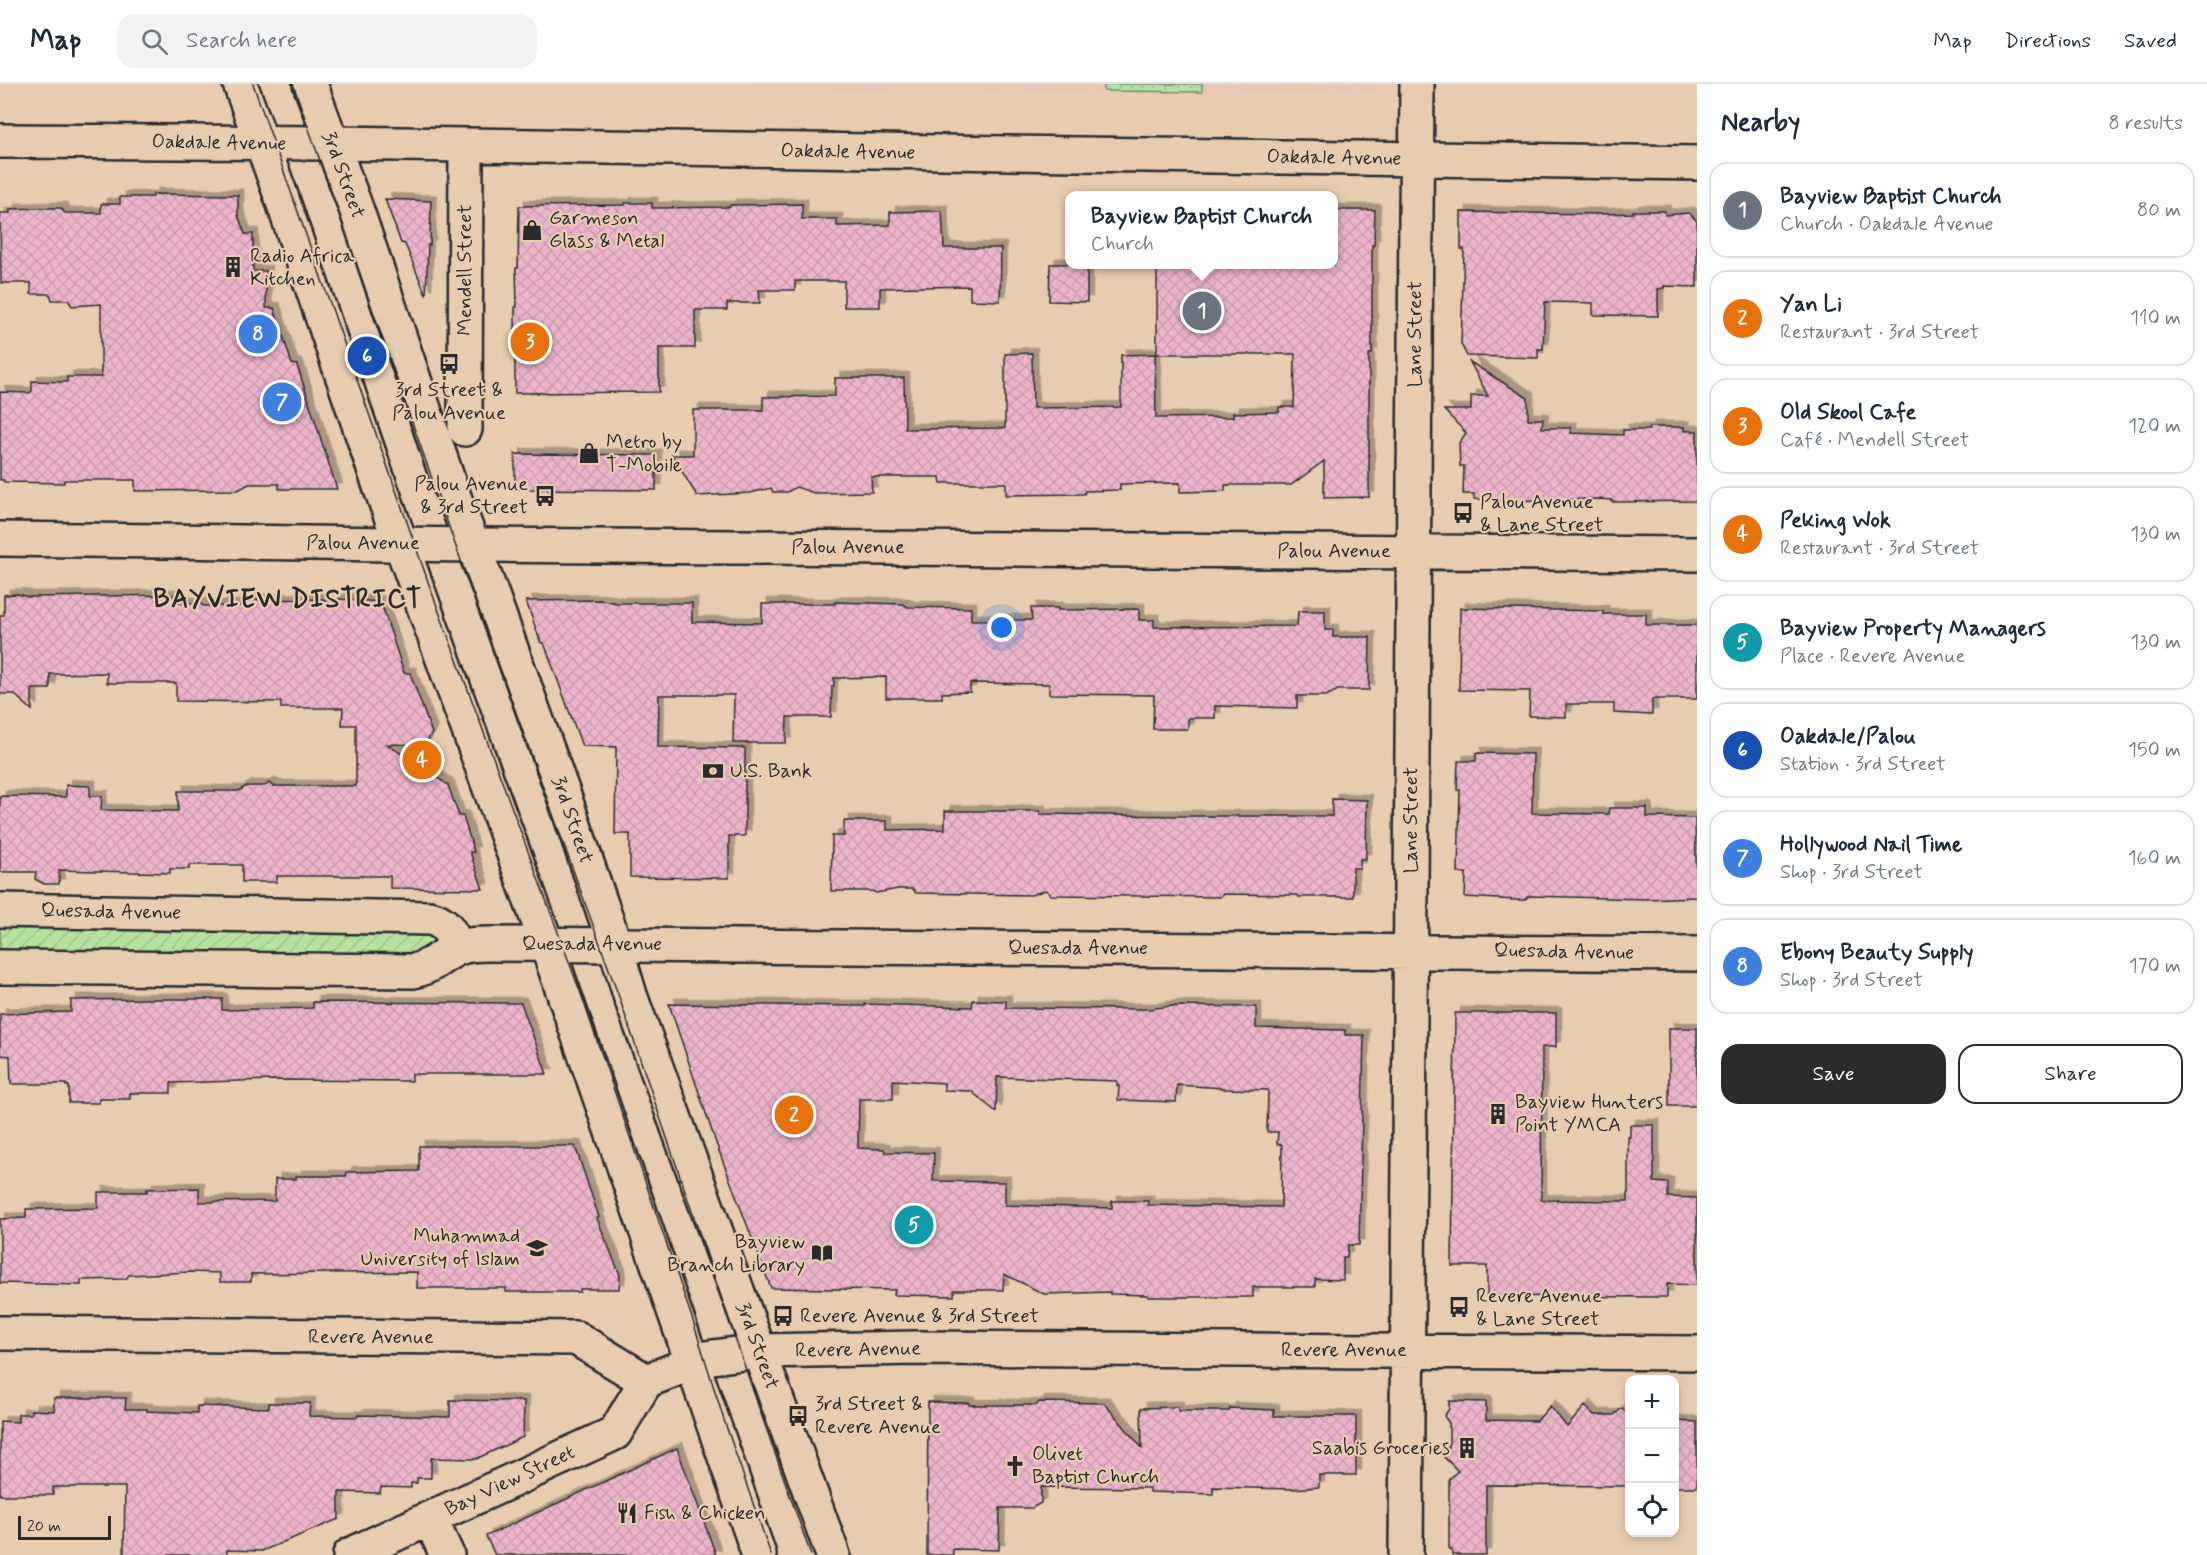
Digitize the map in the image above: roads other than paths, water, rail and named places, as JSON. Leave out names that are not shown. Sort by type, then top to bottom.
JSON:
[{"type":"street","points":[[240,84],[381,489],[528,896],[548,945],[759,1555]]},
{"type":"street","name":"3rd Street","points":[[310,84],[451,489],[474,544],[615,945],[630,995],[833,1555]]},
{"type":"street","name":"Lane Street","points":[[1406,1555],[1417,84]]},
{"type":"street","name":"Oakdale Avenue","points":[[0,141],[332,143],[466,147],[1697,163]]},
{"type":"street","name":"Mendell Street","points":[[465,429],[466,147]]},
{"type":"street","name":"Palou Avenue","points":[[0,539],[1697,554]]},
{"type":"street","name":"Quesada Avenue","points":[[0,910],[429,918],[440,920],[447,927],[459,948]]},
{"type":"street","name":"Quesada Avenue","points":[[0,967],[413,971],[423,969],[459,948],[480,944],[1697,954]]},
{"type":"street","name":"Revere Avenue","points":[[0,1333],[576,1338],[646,1381],[692,1361],[740,1352],[759,1351],[916,1348],[1697,1353]]},
{"type":"street","name":"Bay View Street","points":[[350,1555],[615,1433],[646,1381]]},
{"type":"street","points":[[430,1518],[447,1555]]},
{"type":"tram line","points":[[253,84],[431,590],[581,994],[771,1555]]},
{"type":"tram line","points":[[293,84],[455,544],[618,994],[811,1555]]},
{"type":"place","name":"Garmeson Glass & Metal","points":[[532,230]]},
{"type":"place","name":"Radio Africa Kitchen","points":[[233,267]]},
{"type":"place","name":"Bayview Baptist Church","points":[[1202,311]]},
{"type":"place","name":"Ebony Beauty Supply","points":[[258,334]]},
{"type":"place","name":"Old Skool Cafe","points":[[530,342]]},
{"type":"place","name":"Oakdale/Palou","points":[[367,356]]},
{"type":"place","name":"3rd Street & Palou Avenue","points":[[449,364]]},
{"type":"place","name":"Hollywood Nail Time","points":[[282,402]]},
{"type":"place","name":"Metro by T-Mobile","points":[[589,453]]},
{"type":"place","name":"Palou Avenue & 3rd Street","points":[[545,496]]},
{"type":"place","name":"Palou Avenue & Lane Street","points":[[1463,513]]},
{"type":"place","name":"Peking Wok","points":[[422,760]]},
{"type":"place","name":"U.S. Bank","points":[[713,771]]},
{"type":"place","name":"Bayview Hunters Point YMCA","points":[[1498,1114]]},
{"type":"place","name":"Yan Li","points":[[794,1115]]},
{"type":"place","name":"Bayview Property Managers","points":[[914,1225]]},
{"type":"place","name":"Muhammad University of Islam","points":[[537,1248]]},
{"type":"place","name":"Bayview Branch Library","points":[[822,1253]]},
{"type":"place","name":"Revere Avenue & Lane Street","points":[[1459,1307]]},
{"type":"place","name":"Revere Avenue & 3rd Street","points":[[783,1316]]},
{"type":"place","name":"3rd Street & Revere Avenue","points":[[798,1416]]},
{"type":"place","name":"Saabis Groceries","points":[[1467,1448]]},
{"type":"place","name":"Olivet Baptist Church","points":[[1015,1466]]},
{"type":"place","name":"Fish & Chicken","points":[[627,1513]]},
{"type":"district","name":"BAYVIEW DISTRICT","points":[[288,600]]}]
